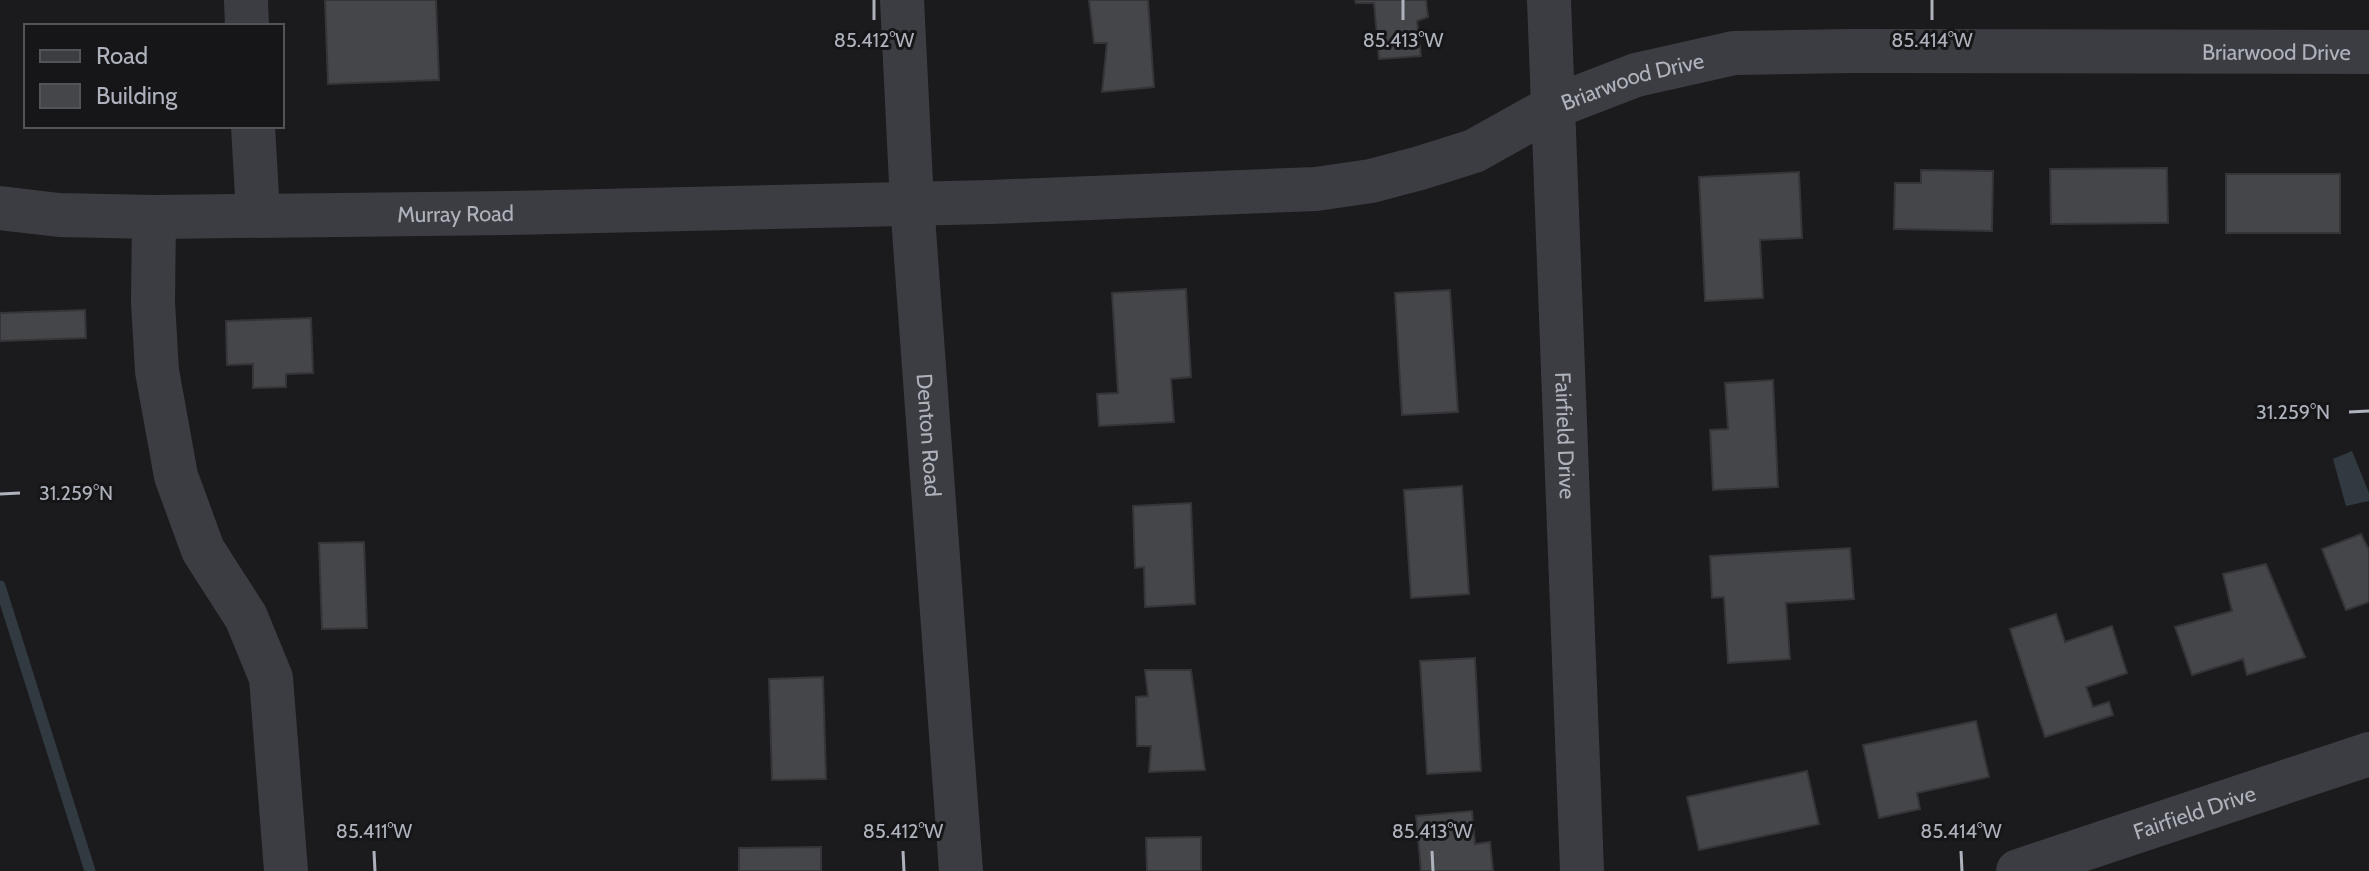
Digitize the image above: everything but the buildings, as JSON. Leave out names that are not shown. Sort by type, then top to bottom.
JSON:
[{"type":"street","points":[[246,0],[247,24]]},
{"type":"street","name":"Denton Road","points":[[902,0],[912,203],[961,871]]},
{"type":"street","name":"Fairfield Drive","points":[[1549,0],[1582,871]]},
{"type":"street","name":"Briarwood Drive","points":[[912,203],[1262,192],[1316,189],[1371,181],[1474,151],[1553,107],[1636,75],[1734,53],[2369,52]]},
{"type":"street","points":[[253,128],[258,214]]},
{"type":"street","name":"Murray Road","points":[[0,208],[59,215],[154,217],[510,213],[912,203]]},
{"type":"street","points":[[154,217],[153,302],[157,371],[176,476],[203,550],[246,617],[271,678],[286,871]]},
{"type":"street","name":"Fairfield Drive","points":[[2018,871],[2369,754]]},
{"type":"shaded area","points":[[2352,451],[2369,493],[2369,501],[2346,506],[2333,459]]},
{"type":"waterway","points":[[0,586],[90,871]]}]
